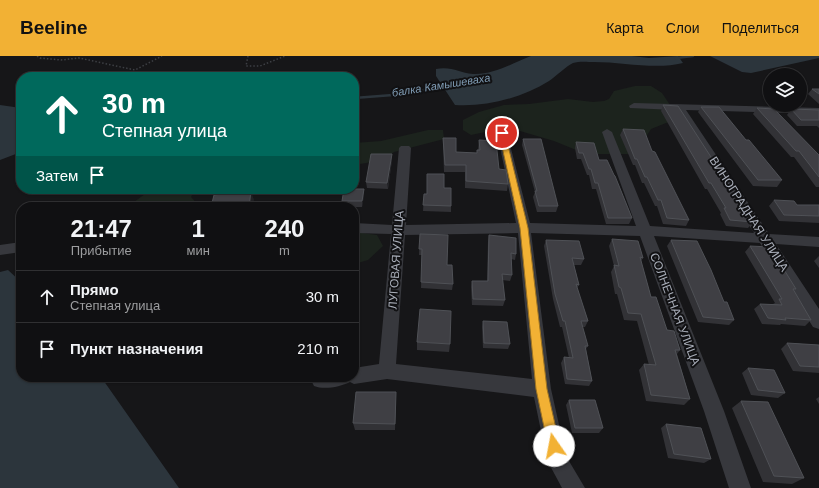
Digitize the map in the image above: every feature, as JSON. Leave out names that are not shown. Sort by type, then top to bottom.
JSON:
[{"type":"street","points":[[634,106],[763,110]]},
{"type":"street","name":"ВИНОГРАДНАЯ УЛИЦА","points":[[679,107],[819,322]]},
{"type":"street","points":[[807,111],[819,111]]},
{"type":"street","points":[[776,112],[784,120]]},
{"type":"street","name":"СОЛНЕЧНАЯ УЛИЦА","points":[[607,132],[714,411],[740,488]]},
{"type":"street","points":[[502,133],[524,228],[542,389],[557,460],[574,488]]},
{"type":"street","name":"ЛУГОВАЯ УЛИЦА","points":[[387,371],[405,148]]},
{"type":"street","points":[[359,228],[398,230],[524,228],[646,231],[766,240],[819,242]]},
{"type":"street","points":[[0,250],[16,248]]},
{"type":"street","points":[[359,375],[387,371],[542,389]]},
{"type":"path","points":[[37,56],[40,58],[61,60],[79,58],[135,70],[162,56]]},
{"type":"path","points":[[248,56],[246,66],[260,66],[285,56]]},
{"type":"shaded area","points":[[531,56],[632,56],[649,58],[678,56],[683,63],[651,66],[605,62],[575,62],[549,81],[516,97],[491,103],[467,105],[455,105],[436,76],[436,69],[442,68],[473,74],[488,73]]},
{"type":"shaded area","points":[[710,56],[819,56],[819,58],[774,68],[763,68],[763,70],[751,73],[742,72]]},
{"type":"shaded area","points":[[635,86],[651,86],[662,93],[676,114],[671,121],[651,129],[635,154],[586,154],[554,141],[520,131],[490,131],[471,135],[463,130],[463,120],[479,112],[504,105],[529,104],[568,99],[593,102],[604,101],[609,99],[614,91]]},
{"type":"shaded area","points":[[0,105],[16,107],[16,154],[0,160]]},
{"type":"shaded area","points":[[428,130],[443,130],[444,139],[394,152],[384,160],[359,164],[359,143],[381,141]]},
{"type":"shaded area","points":[[145,194],[192,194],[191,197],[196,202],[134,202]]},
{"type":"shaded area","points":[[359,233],[377,235],[383,246],[368,260],[359,263]]},
{"type":"shaded area","points":[[8,270],[16,277],[16,382],[105,382],[179,488],[0,488],[0,272]]},
{"type":"building","points":[[812,89],[819,89],[819,94]]},
{"type":"building","points":[[663,105],[678,106],[753,222],[730,220],[724,208],[726,208],[711,183],[709,183]]},
{"type":"building","points":[[701,107],[719,107],[782,180],[758,180]]},
{"type":"building","points":[[757,108],[763,108],[763,112],[777,112],[819,155],[819,177],[799,151],[796,151]]},
{"type":"building","points":[[807,110],[819,110],[819,120],[801,120],[794,112],[807,112]]},
{"type":"building","points":[[623,129],[644,130],[652,151],[655,152],[689,220],[667,218],[661,200],[658,200],[637,159],[635,159]]},
{"type":"building","points":[[443,138],[456,138],[456,152],[477,153],[477,150],[480,150],[479,140],[496,141],[499,169],[506,170],[508,184],[466,181],[466,165],[445,165]]},
{"type":"building","points":[[523,139],[541,139],[558,206],[539,206],[535,191],[537,191]]},
{"type":"building","points":[[576,142],[594,143],[599,160],[607,160],[632,218],[608,218],[598,183],[595,183],[591,169],[589,169],[583,153],[579,153]]},
{"type":"building","points":[[371,154],[392,154],[387,183],[366,182]]},
{"type":"building","points":[[427,174],[444,174],[444,188],[451,188],[451,206],[423,205],[424,194],[427,194]]},
{"type":"building","points":[[359,189],[364,189],[362,201],[342,201],[343,194],[359,194]]},
{"type":"building","points":[[251,194],[250,202],[212,202],[214,195]]},
{"type":"building","points":[[774,200],[794,201],[797,205],[819,205],[819,216],[784,215]]},
{"type":"building","points":[[420,234],[448,235],[447,265],[452,265],[453,284],[421,282],[422,249],[419,249]]},
{"type":"building","points":[[489,235],[516,238],[516,254],[511,253],[512,275],[502,274],[505,300],[473,299],[472,281],[488,281]]},
{"type":"building","points":[[612,239],[638,241],[643,258],[640,257],[651,297],[656,297],[667,330],[674,331],[680,350],[675,350],[690,399],[651,395],[644,364],[656,365],[641,314],[628,313],[621,288],[619,287],[614,265],[619,266]]},
{"type":"building","points":[[546,240],[579,241],[584,259],[572,258],[579,285],[576,284],[588,321],[581,321],[588,346],[585,346],[592,381],[567,379],[564,357],[573,358],[565,321],[563,321],[555,294]]},
{"type":"building","points":[[671,240],[697,241],[724,302],[727,302],[734,320],[703,317]]},
{"type":"building","points":[[750,246],[770,247],[796,289],[793,289],[811,320],[768,318],[760,304],[782,305],[779,299],[782,299]]},
{"type":"building","points":[[420,309],[451,311],[450,344],[417,342]]},
{"type":"building","points":[[483,321],[507,322],[510,344],[484,343]]},
{"type":"building","points":[[787,343],[819,345],[819,367],[800,366]]},
{"type":"building","points":[[748,368],[774,370],[785,393],[758,390]]},
{"type":"building","points":[[356,392],[396,392],[395,424],[353,423]]},
{"type":"building","points":[[569,400],[595,400],[603,428],[575,428]]},
{"type":"building","points":[[741,401],[768,402],[804,478],[774,476]]},
{"type":"building","points":[[666,424],[701,428],[711,459],[674,454]]},
{"type":"waterway","name":"балка Камышеваха","points":[[676,58],[693,56]]},
{"type":"waterway","name":"балка Камышеваха","points":[[359,98],[393,95],[448,86]]},
{"type":"route","points":[[502,133],[524,228],[542,389],[554,446]]}]
